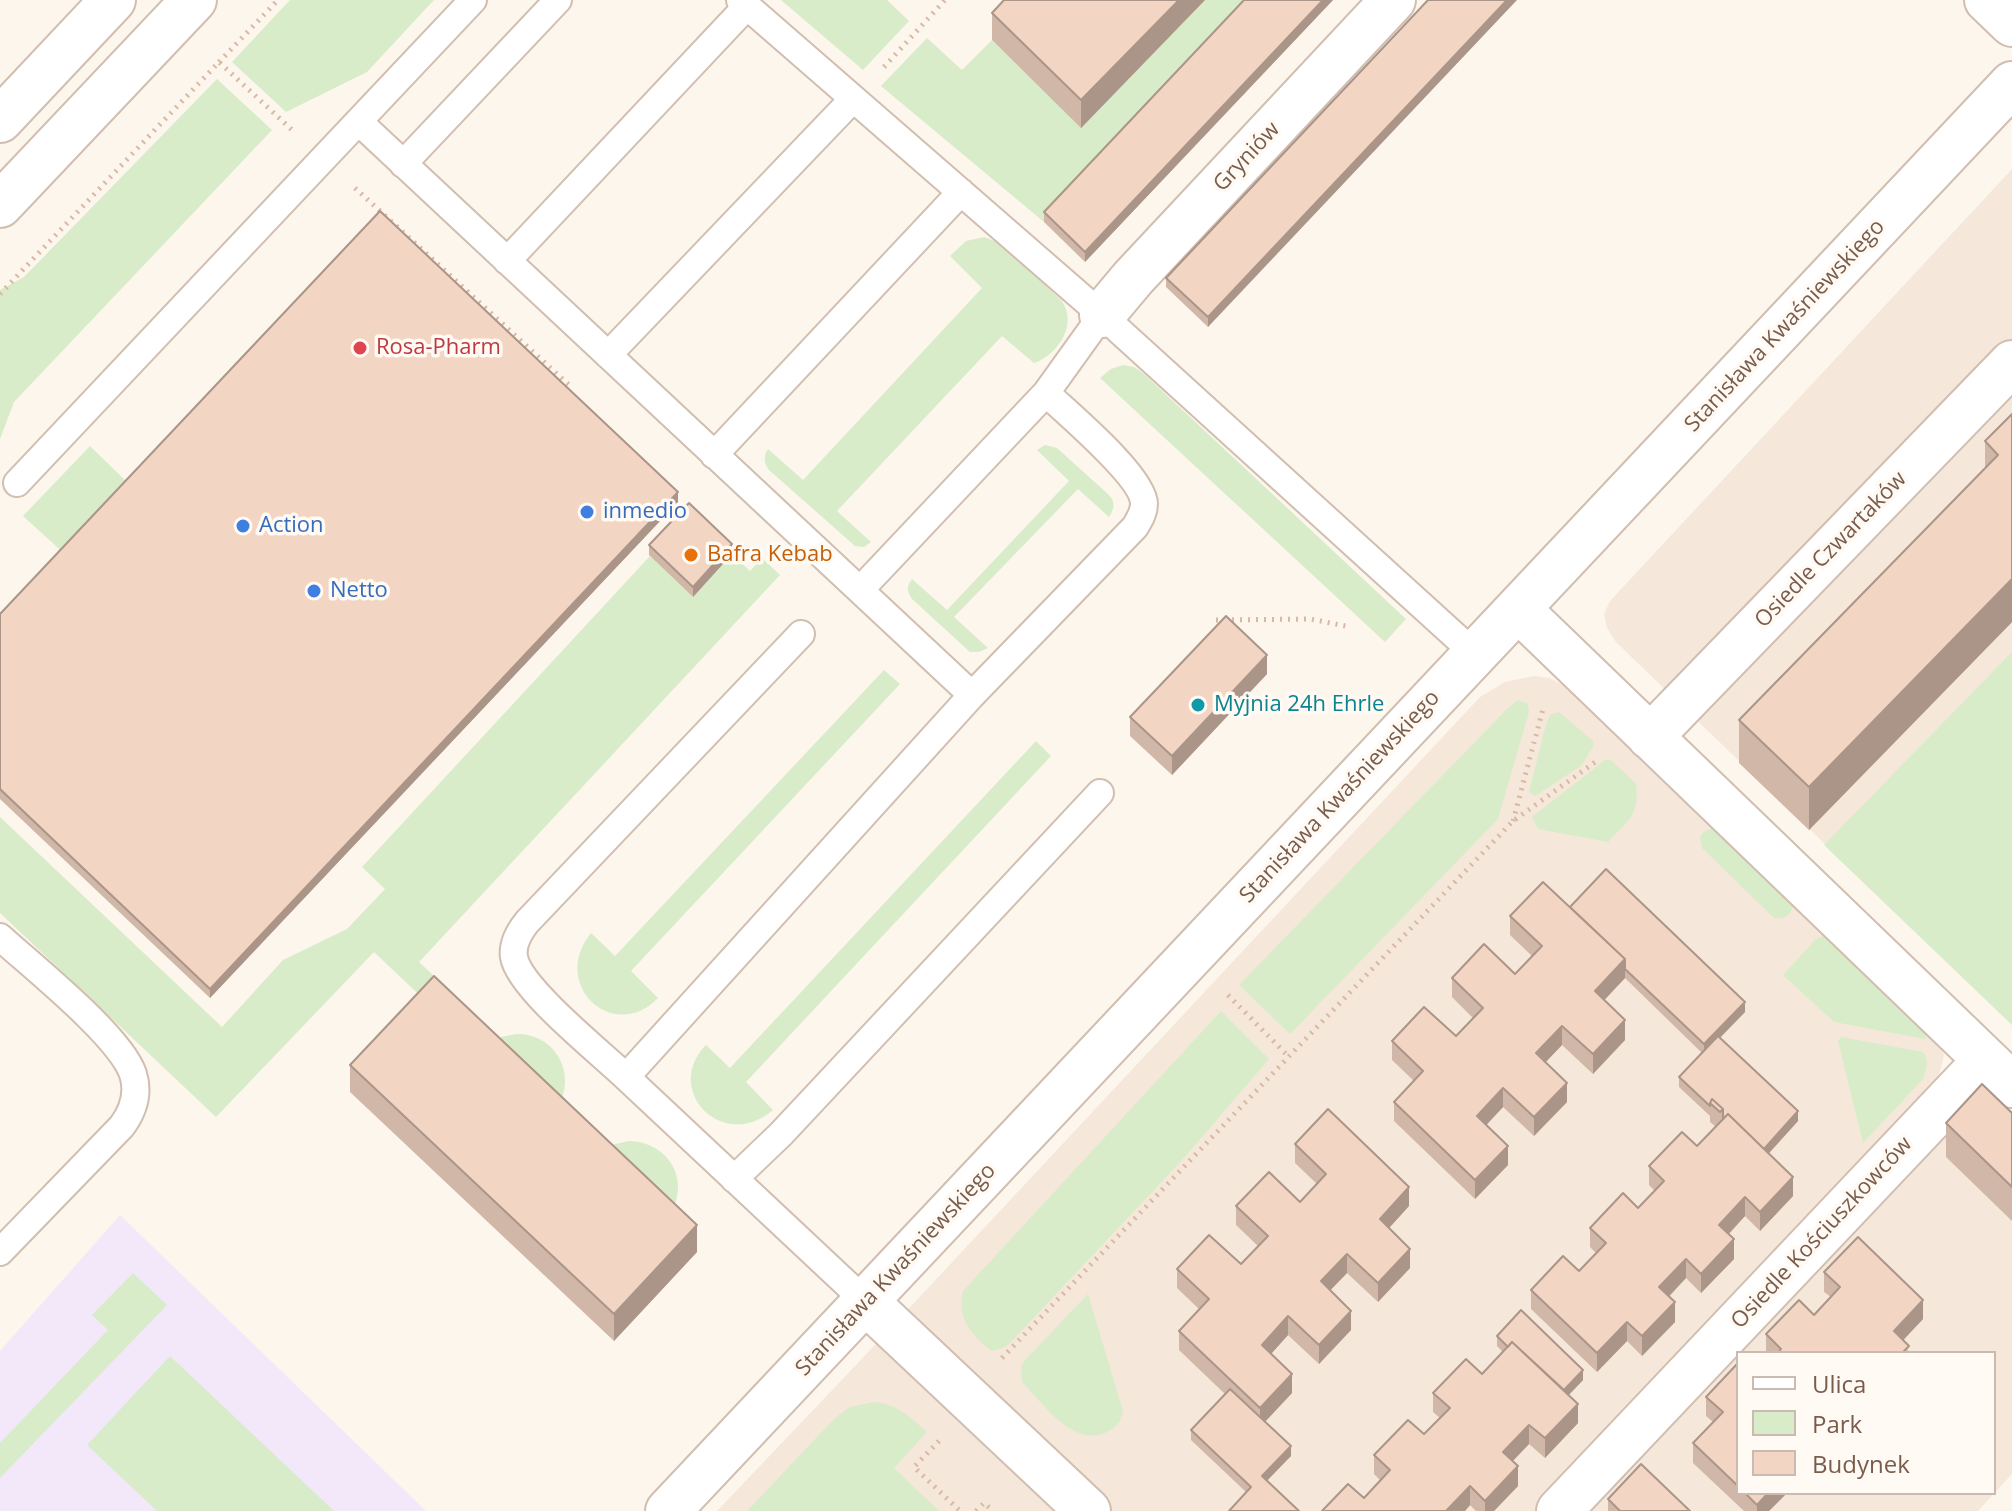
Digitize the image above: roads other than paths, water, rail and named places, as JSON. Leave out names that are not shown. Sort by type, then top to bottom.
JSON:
[{"type":"street","points":[[0,120],[113,0]]},
{"type":"street","points":[[0,205],[194,0]]},
{"type":"street","name":"Gryniów","points":[[1102,315],[1393,0]]},
{"type":"street","points":[[1987,0],[2012,24]]},
{"type":"street","name":"Stanisława Kwaśniewskiego","points":[[668,1511],[2012,84]]},
{"type":"street","name":"Osiedle Czwartaków","points":[[1650,737],[2012,363]]},
{"type":"street","points":[[1518,609],[1999,1072]]},
{"type":"street","name":"Osiedle Kościuszkowców","points":[[1559,1511],[1999,1072]]},
{"type":"street","points":[[866,1302],[1088,1511]]},
{"type":"lane","points":[[17,483],[473,0]]},
{"type":"lane","points":[[403,164],[558,0]]},
{"type":"lane","points":[[507,261],[744,3],[1102,315],[1475,654]]},
{"type":"lane","points":[[608,355],[853,99]]},
{"type":"lane","points":[[359,122],[972,695]]},
{"type":"lane","points":[[714,455],[961,192]]},
{"type":"lane","points":[[860,590],[1046,393],[1102,315]]},
{"type":"lane","points":[[626,1077],[972,695],[1135,527],[1144,505],[1138,484],[1046,393]]},
{"type":"lane","points":[[801,634],[527,922],[517,936],[514,959],[530,987],[866,1302]]},
{"type":"lane","points":[[734,1179],[781,1134],[1100,793]]},
{"type":"lane","points":[[0,937],[109,1037],[127,1062],[135,1087],[132,1112],[122,1126],[0,1252]]},
{"type":"place","name":"Rosa-Pharm","points":[[360,348]]},
{"type":"place","name":"inmedio","points":[[587,512]]},
{"type":"place","name":"Action","points":[[243,526]]},
{"type":"place","name":"Bafra Kebab","points":[[691,555]]},
{"type":"place","name":"Netto","points":[[314,591]]},
{"type":"place","name":"Myjnia 24h Ehrle","points":[[1198,705]]}]
